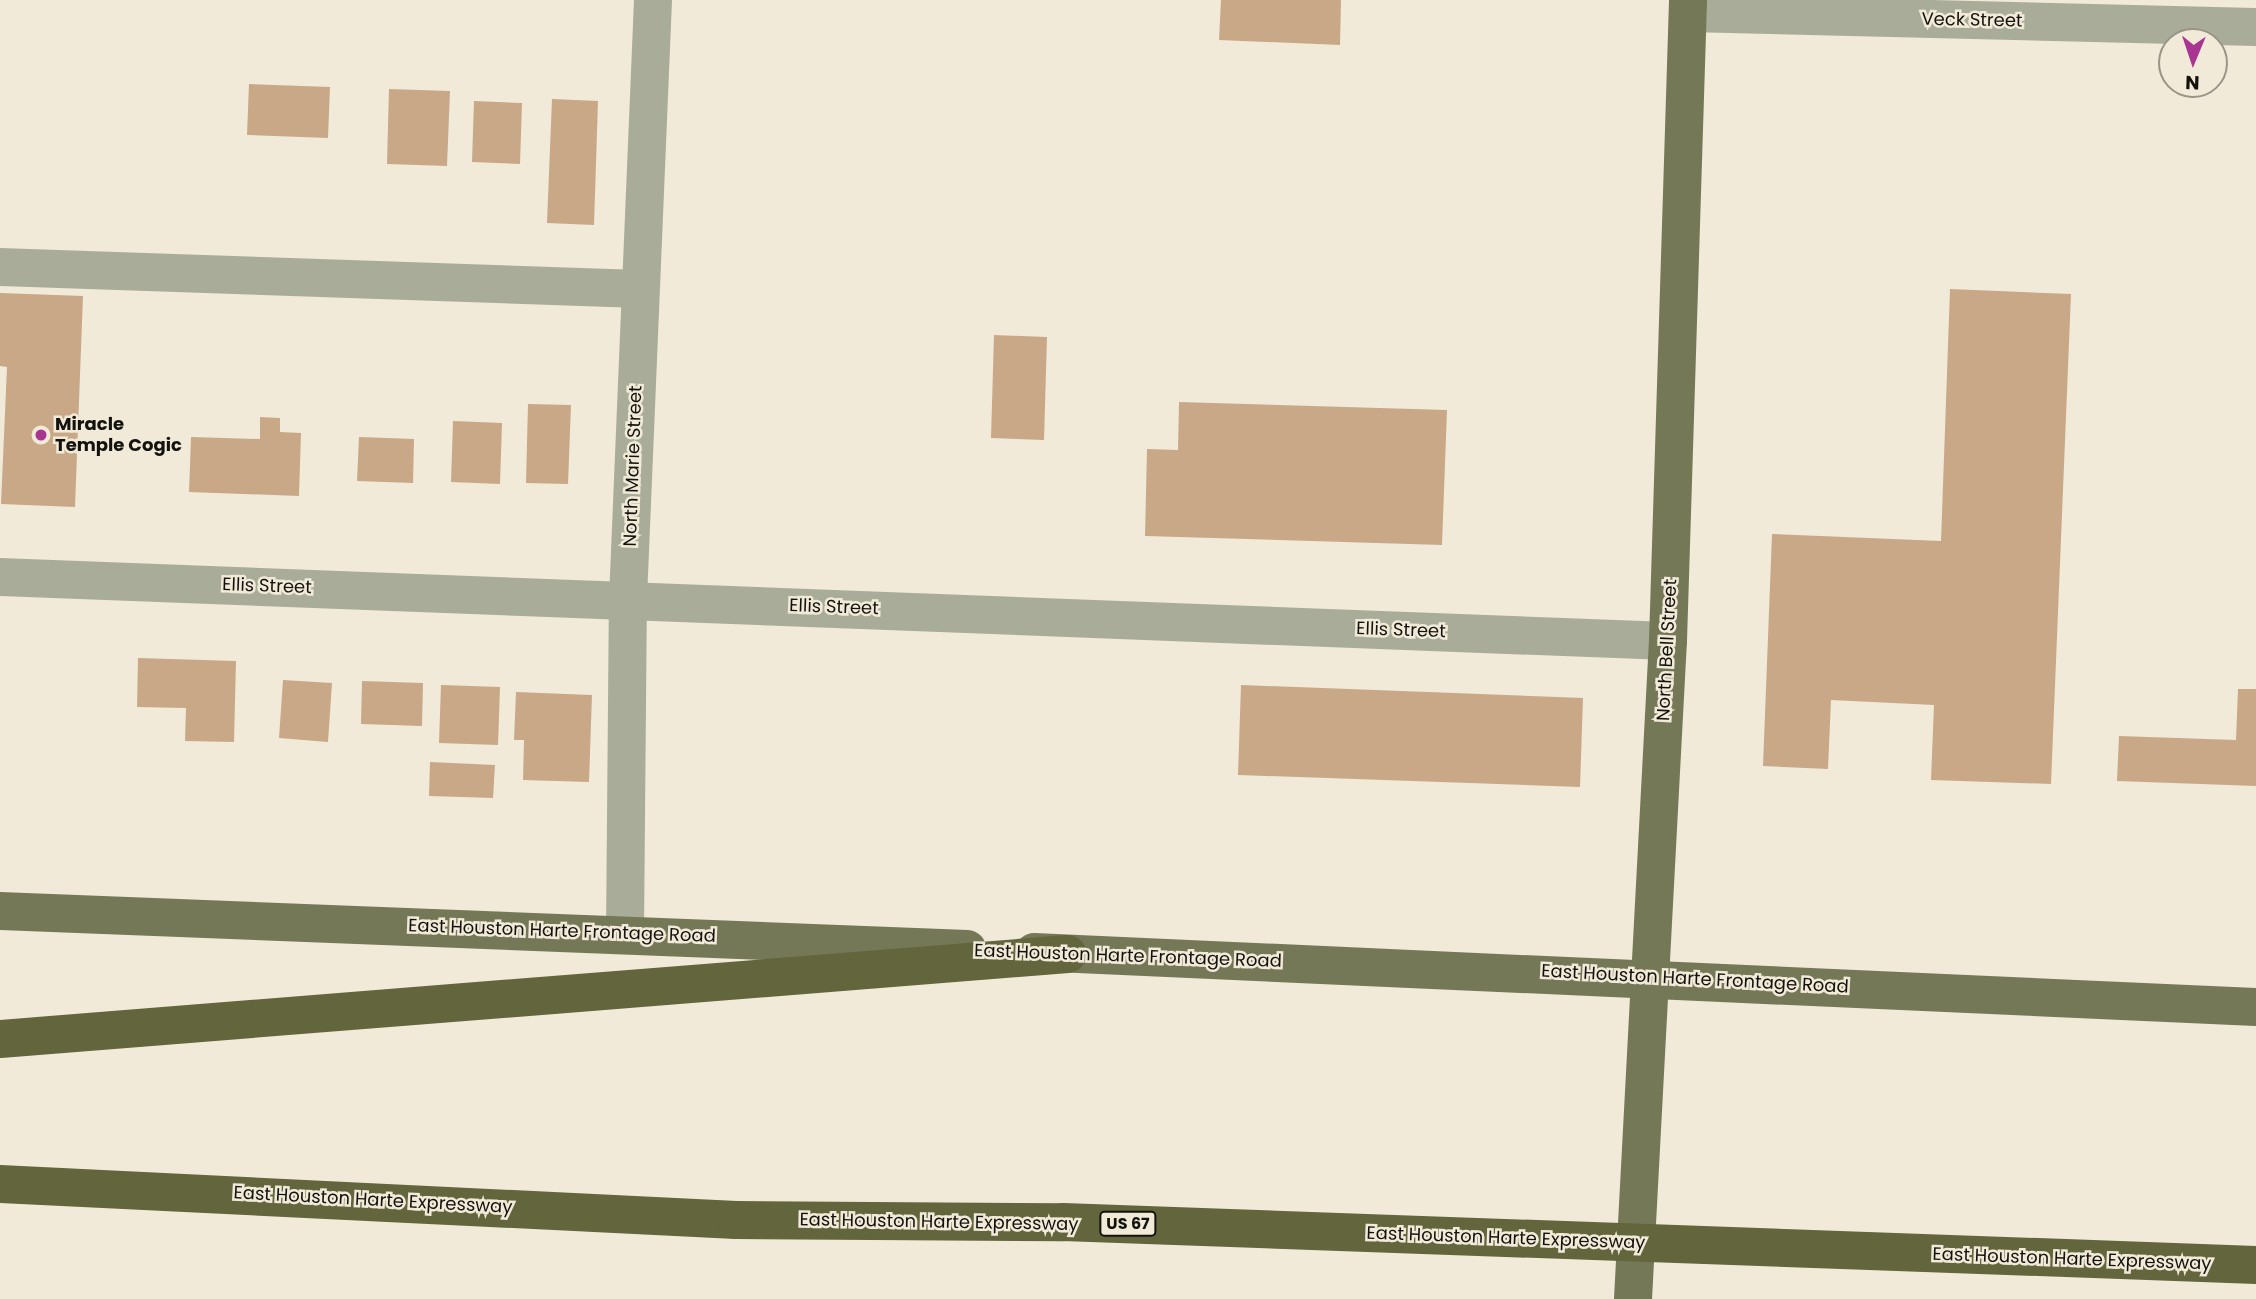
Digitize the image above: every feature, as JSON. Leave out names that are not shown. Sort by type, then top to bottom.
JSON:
[{"type":"highway","points":[[0,1039],[1068,954]]},
{"type":"highway","name":"East Houston Harte Expressway","points":[[0,1184],[736,1220],[1076,1223],[2256,1265]]},
{"type":"main road","name":"North Bell Street","points":[[1633,1299],[1648,976],[1668,641],[1688,7]]},
{"type":"main road","name":"East Houston Harte Frontage Road","points":[[0,911],[625,933],[1068,954],[1648,976],[2256,1007]]},
{"type":"street","name":"North Marie Street","points":[[625,933],[628,599],[653,0]]},
{"type":"street","name":"Veck Street","points":[[1688,7],[2256,27]]},
{"type":"street","points":[[0,267],[640,289]]},
{"type":"street","name":"Ellis Street","points":[[0,577],[1668,641]]},
{"type":"building","points":[[1221,0],[1341,0],[1340,45],[1219,40]]},
{"type":"building","points":[[249,84],[330,87],[328,138],[247,135]]},
{"type":"building","points":[[389,89],[450,91],[447,166],[387,164]]},
{"type":"building","points":[[552,99],[598,101],[594,225],[547,223]]},
{"type":"building","points":[[474,101],[522,103],[520,164],[472,162]]},
{"type":"building","points":[[1950,289],[2071,294],[2051,784],[1931,780],[1934,705],[1831,700],[1828,769],[1763,766],[1772,534],[1941,541]]},
{"type":"building","name":"Miracle Temple Cogic","points":[[0,293],[83,296],[75,507],[1,504],[7,367],[0,366]]},
{"type":"building","points":[[994,335],[1047,337],[1044,440],[991,438]]},
{"type":"building","points":[[1179,402],[1447,410],[1442,545],[1145,536],[1147,449],[1178,450]]},
{"type":"building","points":[[528,404],[571,405],[568,484],[526,483]]},
{"type":"building","points":[[260,417],[280,418],[280,432],[301,433],[299,496],[189,492],[191,437],[260,439]]},
{"type":"building","points":[[453,421],[502,423],[500,484],[451,482]]},
{"type":"building","points":[[359,437],[414,439],[413,483],[357,481]]},
{"type":"building","points":[[138,658],[236,661],[234,742],[185,741],[186,708],[137,707]]},
{"type":"building","points":[[283,680],[332,683],[328,742],[279,738]]},
{"type":"building","points":[[362,681],[423,683],[422,726],[361,724]]},
{"type":"building","points":[[441,685],[500,687],[498,745],[439,743]]},
{"type":"building","points":[[1241,685],[1583,698],[1580,787],[1238,775]]},
{"type":"building","points":[[2238,689],[2256,689],[2256,786],[2117,781],[2119,736],[2236,740]]},
{"type":"building","points":[[516,692],[592,695],[589,782],[523,780],[524,740],[514,740]]},
{"type":"building","points":[[430,762],[495,765],[493,798],[429,796]]},
{"type":"place","name":"Miracle Temple Cogic","points":[[41,435]]}]
